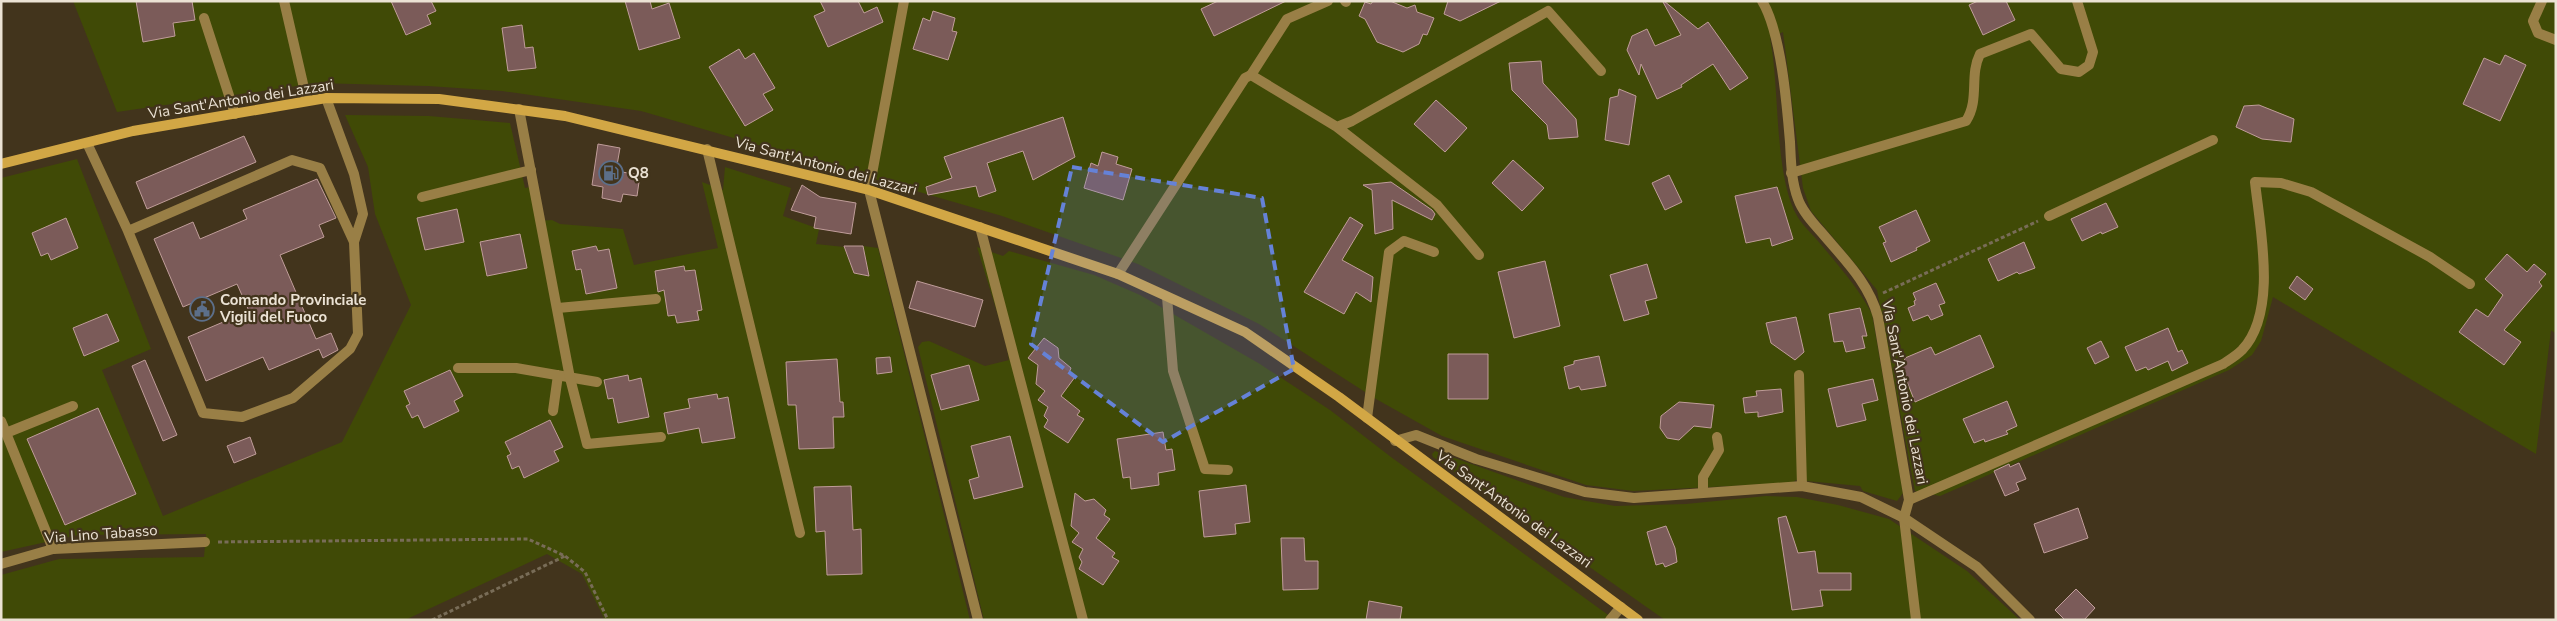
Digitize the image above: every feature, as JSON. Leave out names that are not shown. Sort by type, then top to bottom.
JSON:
[{"type":"street","points":[[284,1],[307,101]]},
{"type":"street","points":[[904,1],[869,190],[978,620]]},
{"type":"street","points":[[1118,274],[1245,78],[1251,75],[1287,19],[1328,1]]},
{"type":"street","name":"Via Sant'Antonio dei Lazzari","points":[[1762,1],[1769,12],[1779,57],[1790,140],[1791,173],[1798,200],[1813,223],[1860,278],[1873,298],[1878,317],[1909,500],[1904,518]]},
{"type":"street","points":[[1791,173],[1966,121],[1975,101],[1975,65],[1980,54],[2022,36],[2031,34],[2061,69],[2078,72],[2089,65],[2093,52],[2077,1]]},
{"type":"street","points":[[2542,1],[2533,21],[2538,33],[2556,40]]},
{"type":"street","points":[[1337,127],[1352,121],[1548,11],[1601,70]]},
{"type":"street","points":[[204,18],[235,114]]},
{"type":"street","points":[[1251,75],[1337,127],[1437,205],[1479,255]]},
{"type":"street","points":[[87,143],[128,231],[204,413],[242,417],[293,398],[350,349],[358,334],[354,242],[363,214],[354,174],[326,98]]},
{"type":"street","name":"Via Sant'Antonio dei Lazzari","points":[[1,164],[133,132],[326,98],[439,99],[565,116],[707,149],[869,190],[1118,274],[1245,332],[1367,418],[1395,441],[1638,620]]},
{"type":"street","points":[[519,109],[570,378],[587,444],[661,437]]},
{"type":"street","points":[[2049,216],[2213,140]]},
{"type":"street","points":[[707,149],[800,533]]},
{"type":"street","points":[[128,231],[292,160],[320,168],[354,242]]},
{"type":"street","points":[[422,198],[531,170]]},
{"type":"street","points":[[1909,500],[2222,364],[2241,351],[2250,340],[2259,320],[2263,300],[2263,249],[2255,182],[2281,183],[2311,192],[2430,257],[2470,284]]},
{"type":"street","points":[[980,227],[1083,620]]},
{"type":"street","points":[[1367,418],[1389,252],[1404,241],[1434,252]]},
{"type":"street","points":[[1167,297],[1173,371],[1204,469],[1228,470]]},
{"type":"street","points":[[558,308],[656,299]]},
{"type":"street","points":[[458,368],[516,368],[597,382]]},
{"type":"street","points":[[1799,375],[1802,486]]},
{"type":"street","points":[[553,412],[558,376]]},
{"type":"street","points":[[6,433],[73,406]]},
{"type":"street","points":[[1,422],[53,549]]},
{"type":"street","name":"Via Sant'Antonio dei Lazzari","points":[[1395,441],[1416,435],[1476,459],[1585,492],[1634,498],[1802,486],[1861,497],[1904,518],[1977,567],[2030,620]]},
{"type":"street","points":[[1703,492],[1703,476],[1719,450],[1717,437]]},
{"type":"street","points":[[1904,518],[1916,620]]},
{"type":"street","name":"Via Lino Tabasso","points":[[1,564],[53,549],[205,542]]},
{"type":"street","points":[[1610,620],[1621,607]]},
{"type":"path","points":[[1873,298],[2049,216]]},
{"type":"path","points":[[205,542],[528,539],[565,556],[585,572],[608,620]]},
{"type":"path","points":[[432,620],[565,556]]},
{"type":"highlighted area","points":[[1072,167],[1262,198],[1294,369],[1163,442],[1031,344]]},
{"type":"green space","points":[[73,1],[2556,1],[2556,334],[2551,330],[2536,454],[2273,297],[2261,341],[2252,355],[2229,370],[1940,496],[1915,491],[1877,290],[1811,211],[1803,188],[1783,32],[1770,38],[1778,129],[1784,176],[1789,196],[1796,214],[1847,276],[1872,314],[1903,493],[1897,501],[1863,491],[1860,486],[1796,480],[1792,483],[1633,491],[1586,485],[1442,436],[1376,399],[1259,324],[1138,264],[1002,216],[641,111],[502,91],[428,86],[317,83],[117,112]]},
{"type":"green space","points":[[345,115],[429,116],[510,123],[525,188],[530,187],[537,221],[552,220],[560,224],[623,229],[634,265],[718,248],[702,182],[723,190],[725,167],[791,188],[783,216],[819,229],[816,244],[844,247],[854,273],[869,275],[863,246],[878,248],[970,620],[605,620],[582,574],[547,554],[405,620],[1,620],[1,575],[59,559],[204,557],[206,534],[78,535],[1,552],[1,178],[77,159],[151,349],[102,370],[163,516],[342,442],[411,305],[375,214],[368,167]]},
{"type":"green space","points":[[977,247],[1003,256],[1009,251],[1094,275],[1140,295],[1260,364],[1330,410],[1391,457],[1615,620],[984,620],[918,347],[922,342],[929,341],[985,366],[1009,360],[1005,338]]},
{"type":"green space","points":[[1435,451],[1564,497],[1615,506],[1686,504],[1766,496],[1797,497],[1838,505],[1889,519],[1967,571],[2020,620],[1665,620],[1433,457],[1432,454]]},
{"type":"building","points":[[136,1],[192,1],[195,20],[173,23],[175,36],[143,42]]},
{"type":"building","points":[[391,1],[431,1],[436,11],[427,15],[431,24],[406,35]]},
{"type":"building","points":[[625,1],[650,1],[652,9],[669,3],[680,38],[639,50]]},
{"type":"building","points":[[820,1],[858,1],[864,13],[877,7],[883,22],[828,47],[814,16],[825,11]]},
{"type":"building","points":[[1218,1],[1286,1],[1214,36],[1201,9]]},
{"type":"building","points":[[1373,1],[1390,1],[1407,8],[1415,5],[1417,12],[1434,18],[1427,35],[1423,34],[1419,44],[1403,52],[1377,42],[1365,19],[1359,16],[1365,2],[1371,4]]},
{"type":"building","points":[[1448,1],[1501,1],[1460,21],[1444,14]]},
{"type":"building","points":[[1664,1],[1698,29],[1708,22],[1748,78],[1730,90],[1713,64],[1681,85],[1682,87],[1657,99],[1641,64],[1639,75],[1627,50],[1632,36],[1647,29],[1655,46],[1681,35]]},
{"type":"building","points":[[1978,1],[2006,1],[2015,20],[1983,35],[1969,5]]},
{"type":"building","points":[[933,11],[955,18],[952,31],[957,32],[948,60],[913,49],[923,18],[930,21]]},
{"type":"building","points":[[522,25],[525,48],[533,47],[536,68],[508,71],[502,28]]},
{"type":"building","points":[[739,49],[745,59],[754,53],[775,88],[763,94],[773,110],[745,126],[709,67]]},
{"type":"building","points":[[2505,55],[2526,65],[2500,121],[2463,104],[2484,58],[2500,65]]},
{"type":"building","points":[[1541,61],[1543,83],[1576,119],[1578,137],[1549,139],[1547,125],[1512,90],[1509,63]]},
{"type":"building","points":[[1619,89],[1636,96],[1629,145],[1605,140],[1610,98],[1618,96]]},
{"type":"building","points":[[1436,100],[1467,128],[1445,152],[1414,124]]},
{"type":"building","points":[[2259,105],[2294,119],[2291,142],[2262,139],[2236,127],[2244,106]]},
{"type":"building","points":[[1063,117],[1075,157],[1033,180],[1023,151],[987,163],[996,191],[979,197],[976,186],[928,195],[926,187],[952,178],[944,157]]},
{"type":"building","points":[[244,136],[256,162],[147,209],[136,182]]},
{"type":"building","name":"Q8","points":[[598,144],[620,148],[616,171],[640,175],[637,196],[623,194],[621,202],[602,198],[603,187],[592,185]]},
{"type":"building","points":[[1102,152],[1118,157],[1116,164],[1132,169],[1123,200],[1084,188],[1091,163],[1098,166]]},
{"type":"building","points":[[1513,160],[1544,188],[1522,211],[1492,183]]},
{"type":"building","points":[[1669,175],[1682,202],[1665,210],[1652,183]]},
{"type":"building","points":[[317,179],[336,218],[319,225],[324,237],[280,255],[316,339],[331,333],[338,350],[323,358],[319,349],[269,370],[263,357],[206,381],[188,337],[249,311],[237,284],[183,307],[154,239],[193,222],[200,239],[247,219],[243,210]]},
{"type":"building","points":[[1391,182],[1432,210],[1435,214],[1432,220],[1392,200],[1393,229],[1375,234],[1372,190],[1363,185]]},
{"type":"building","points":[[802,185],[820,197],[856,203],[851,234],[814,228],[816,217],[791,210]]},
{"type":"building","points":[[1777,187],[1793,239],[1772,246],[1770,238],[1746,243],[1735,196]]},
{"type":"building","points":[[2106,203],[2118,227],[2102,234],[2101,232],[2082,241],[2071,219]]},
{"type":"building","points":[[457,209],[464,242],[425,250],[417,218]]},
{"type":"building","points":[[1916,210],[1930,241],[1916,248],[1917,250],[1891,262],[1883,243],[1886,242],[1879,227]]},
{"type":"building","points":[[1350,217],[1363,225],[1342,260],[1373,277],[1371,302],[1356,292],[1344,314],[1304,292]]},
{"type":"building","points":[[66,218],[78,248],[51,260],[48,253],[41,256],[32,233]]},
{"type":"building","points":[[520,234],[527,268],[487,276],[480,242]]},
{"type":"building","points":[[2024,242],[2035,268],[2019,274],[2017,272],[1998,281],[1988,259]]},
{"type":"building","points":[[596,246],[598,251],[609,249],[617,288],[586,294],[581,269],[576,270],[572,251]]},
{"type":"building","points":[[844,246],[863,246],[869,276],[854,273]]},
{"type":"building","points":[[2507,254],[2527,272],[2534,264],[2546,274],[2539,282],[2542,286],[2504,330],[2521,342],[2504,365],[2459,332],[2476,309],[2488,317],[2503,295],[2485,279]]},
{"type":"building","points":[[1545,261],[1560,326],[1514,338],[1498,272]]},
{"type":"building","points":[[1647,264],[1657,298],[1645,301],[1649,314],[1624,321],[1610,275]]},
{"type":"building","points":[[684,266],[685,271],[695,270],[702,310],[697,311],[699,320],[677,323],[675,315],[668,316],[664,290],[658,292],[655,271]]},
{"type":"building","points":[[2297,276],[2313,289],[2305,300],[2289,288]]},
{"type":"building","points":[[917,281],[983,300],[975,327],[909,308]]},
{"type":"building","points":[[1936,283],[1945,303],[1939,305],[1943,315],[1931,320],[1928,315],[1913,321],[1908,308],[1915,305],[1914,301],[1916,300],[1913,293]]},
{"type":"building","points":[[1860,308],[1867,336],[1862,336],[1865,348],[1846,352],[1843,341],[1834,342],[1829,314]]},
{"type":"building","points":[[107,314],[119,341],[84,356],[73,328]]},
{"type":"building","points":[[1796,317],[1804,352],[1795,360],[1771,343],[1766,323]]},
{"type":"building","points":[[2168,328],[2178,352],[2182,350],[2188,363],[2172,371],[2168,361],[2148,370],[2146,367],[2136,371],[2125,347]]},
{"type":"building","points":[[1980,335],[1994,367],[1915,402],[1902,369],[1905,358],[1931,347],[1935,355]]},
{"type":"building","points":[[1044,338],[1058,348],[1059,358],[1071,368],[1069,373],[1075,377],[1061,396],[1080,411],[1077,415],[1084,419],[1068,443],[1044,427],[1048,420],[1044,416],[1048,407],[1038,400],[1045,391],[1036,384],[1038,365],[1028,358]]},
{"type":"building","points":[[2101,341],[2109,357],[2095,364],[2087,348]]},
{"type":"building","points":[[1448,354],[1488,354],[1488,399],[1448,399]]},
{"type":"building","points":[[1599,356],[1606,386],[1581,390],[1579,386],[1569,389],[1564,367],[1574,364],[1574,361]]},
{"type":"building","points":[[890,357],[892,372],[877,374],[876,358]]},
{"type":"building","points":[[837,359],[840,402],[843,402],[844,417],[833,417],[834,448],[799,449],[796,405],[788,405],[786,362]]},
{"type":"building","points":[[145,360],[177,435],[163,441],[132,366]]},
{"type":"building","points":[[969,365],[979,400],[941,410],[931,375]]},
{"type":"building","points":[[450,370],[463,396],[454,401],[459,411],[424,428],[418,415],[412,418],[406,406],[410,404],[404,391]]},
{"type":"building","points":[[628,375],[629,381],[641,378],[649,417],[618,423],[613,398],[608,399],[604,380]]},
{"type":"building","points":[[1873,379],[1878,400],[1862,404],[1866,420],[1837,427],[1828,389]]},
{"type":"building","points":[[1781,389],[1783,412],[1758,417],[1758,412],[1745,413],[1743,398],[1757,396],[1756,391]]},
{"type":"building","points":[[717,394],[718,399],[728,397],[735,438],[702,443],[699,428],[668,434],[664,413],[690,408],[688,399]]},
{"type":"building","points":[[2007,401],[2017,426],[2006,431],[2008,434],[1985,442],[1984,439],[1974,443],[1963,419]]},
{"type":"building","points":[[1679,402],[1714,405],[1711,428],[1694,426],[1679,440],[1667,438],[1660,428],[1661,416]]},
{"type":"building","points":[[98,408],[136,494],[65,525],[27,439]]},
{"type":"building","points":[[550,420],[563,447],[554,451],[559,461],[524,478],[519,466],[512,469],[507,456],[511,454],[505,442]]},
{"type":"building","points":[[1163,432],[1166,450],[1172,449],[1175,470],[1158,473],[1159,485],[1131,489],[1130,477],[1123,478],[1117,439]]},
{"type":"building","points":[[1010,436],[1023,487],[974,499],[969,480],[979,477],[971,446]]},
{"type":"building","points":[[250,437],[256,454],[234,463],[227,446]]},
{"type":"building","points":[[2019,463],[2026,479],[2016,483],[2019,490],[2005,496],[1994,471],[2009,464],[2010,467]]},
{"type":"building","points":[[1246,485],[1250,522],[1235,524],[1236,534],[1204,537],[1199,491]]},
{"type":"building","points":[[851,486],[853,530],[861,529],[862,574],[827,575],[825,531],[816,532],[814,487]]},
{"type":"building","points":[[1075,493],[1085,501],[1094,499],[1106,510],[1104,515],[1110,519],[1096,538],[1115,553],[1112,557],[1119,561],[1103,585],[1079,569],[1082,562],[1079,557],[1083,549],[1072,542],[1079,533],[1071,526]]},
{"type":"building","points":[[2078,508],[2088,538],[2044,553],[2034,524]]},
{"type":"building","points":[[1786,516],[1798,553],[1815,551],[1818,573],[1851,573],[1851,590],[1820,590],[1823,606],[1792,610],[1778,518]]},
{"type":"building","points":[[1666,526],[1675,548],[1677,562],[1665,567],[1663,563],[1656,565],[1647,532]]},
{"type":"building","points":[[1281,538],[1304,538],[1305,561],[1318,561],[1318,589],[1283,590]]},
{"type":"building","points":[[2076,589],[2095,608],[2084,620],[2065,620],[2055,610]]},
{"type":"building","points":[[1369,601],[1402,607],[1400,620],[1366,620]]},
{"type":"place","name":"Q8","points":[[611,173]]},
{"type":"place","name":"Comando Provinciale Vigili del Fuoco","points":[[202,309]]}]
